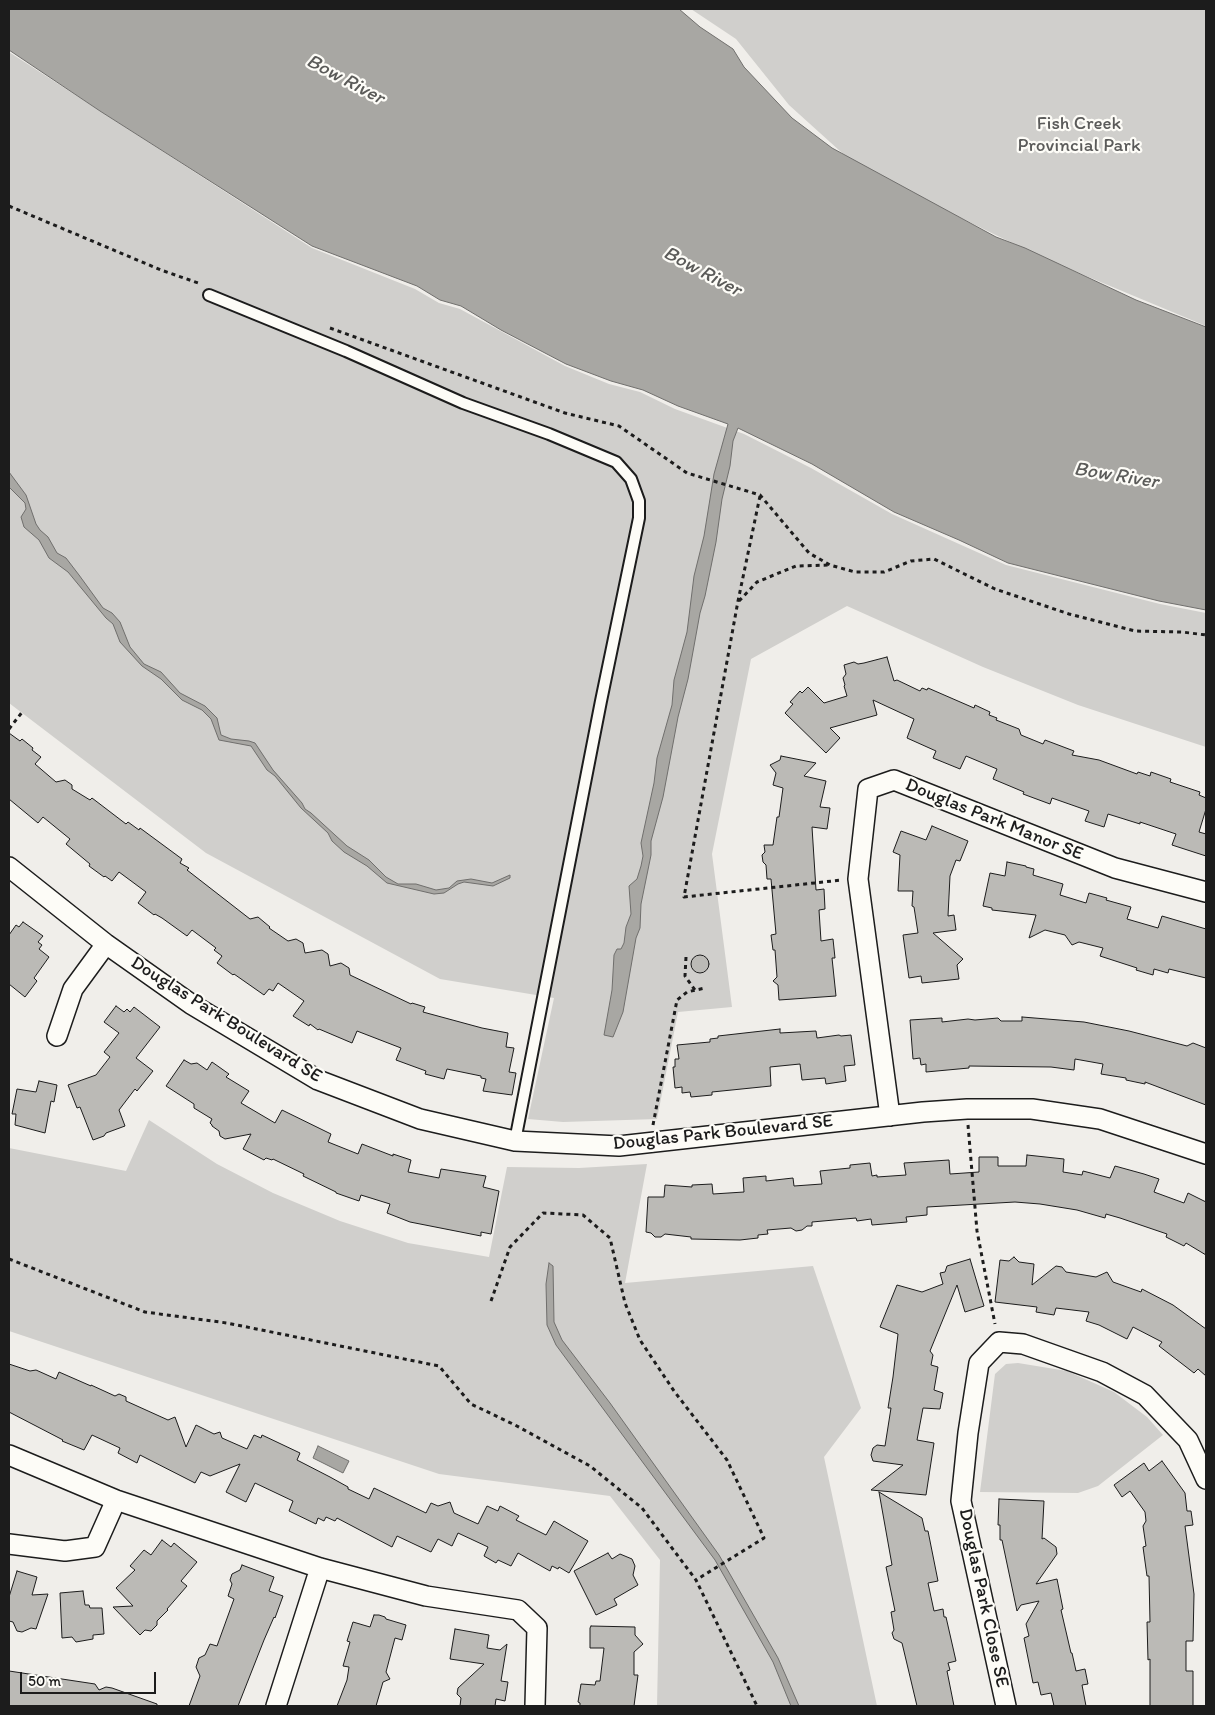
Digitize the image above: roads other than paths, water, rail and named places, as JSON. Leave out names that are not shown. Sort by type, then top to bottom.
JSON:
[{"type":"street","name":"Douglas Park Manor SE","points":[[890,1116],[858,879],[868,789],[894,780],[1115,868],[1206,892]]},
{"type":"street","name":"Douglas Park Boulevard SE","points":[[9,867],[106,944],[192,1004],[318,1080],[420,1120],[515,1141],[619,1146],[967,1109],[1032,1109],[1100,1119],[1206,1154]]},
{"type":"street","points":[[57,1036],[73,989],[106,944]]},
{"type":"street","name":"Douglas Park Close SE","points":[[1006,1706],[961,1501],[968,1433],[979,1363],[999,1342],[1023,1344],[1102,1372],[1145,1395],[1188,1440],[1206,1479]]},
{"type":"street","points":[[9,1456],[116,1500],[320,1568],[426,1596],[518,1610],[536,1628],[535,1706]]},
{"type":"street","points":[[9,1544],[65,1551],[94,1547],[116,1500]]},
{"type":"street","points":[[275,1705],[320,1568]]},
{"type":"lane","points":[[208,290],[463,403],[549,434],[616,462],[632,479],[639,501],[639,518],[601,701],[515,1141]]},
{"type":"water","name":"Bow River","points":[[9,9],[679,9],[700,27],[733,49],[744,67],[792,118],[832,148],[996,237],[1025,248],[1136,300],[1206,327],[1206,610],[1159,601],[1008,563],[894,512],[812,464],[738,428],[733,441],[716,542],[688,679],[678,717],[663,797],[651,841],[651,855],[641,904],[640,928],[636,938],[623,1012],[613,1037],[604,1035],[612,990],[614,955],[617,949],[621,949],[624,943],[626,927],[631,914],[629,886],[637,879],[641,866],[643,856],[641,843],[654,783],[657,758],[672,705],[674,680],[687,632],[694,576],[704,536],[714,474],[728,424],[678,406],[643,390],[611,381],[566,364],[501,330],[461,306],[440,300],[417,286],[312,246],[100,111],[9,50]]},
{"type":"water","points":[[9,472],[26,495],[40,530],[48,537],[57,553],[66,558],[103,608],[112,613],[120,622],[130,647],[144,664],[161,672],[180,693],[205,706],[217,718],[221,735],[231,739],[255,743],[273,770],[305,809],[347,846],[369,860],[386,877],[398,884],[416,884],[436,890],[449,888],[457,881],[471,879],[492,883],[510,875],[510,878],[493,886],[464,882],[444,893],[434,894],[387,883],[367,866],[344,852],[332,841],[328,833],[301,808],[275,776],[267,770],[251,746],[219,740],[211,719],[202,710],[182,700],[161,679],[142,666],[120,642],[113,624],[68,572],[49,558],[39,540],[24,527],[21,517],[26,509],[25,503],[9,487]]},
{"type":"water","points":[[549,1263],[553,1266],[554,1322],[562,1340],[610,1403],[719,1555],[778,1658],[799,1706],[791,1706],[773,1662],[715,1560],[556,1345],[547,1325],[546,1284]]},
{"type":"water","points":[[318,1446],[349,1461],[343,1473],[313,1458]]},
{"type":"park label","name":"Fish Creek Provincial Park","points":[[1079,135]]}]
